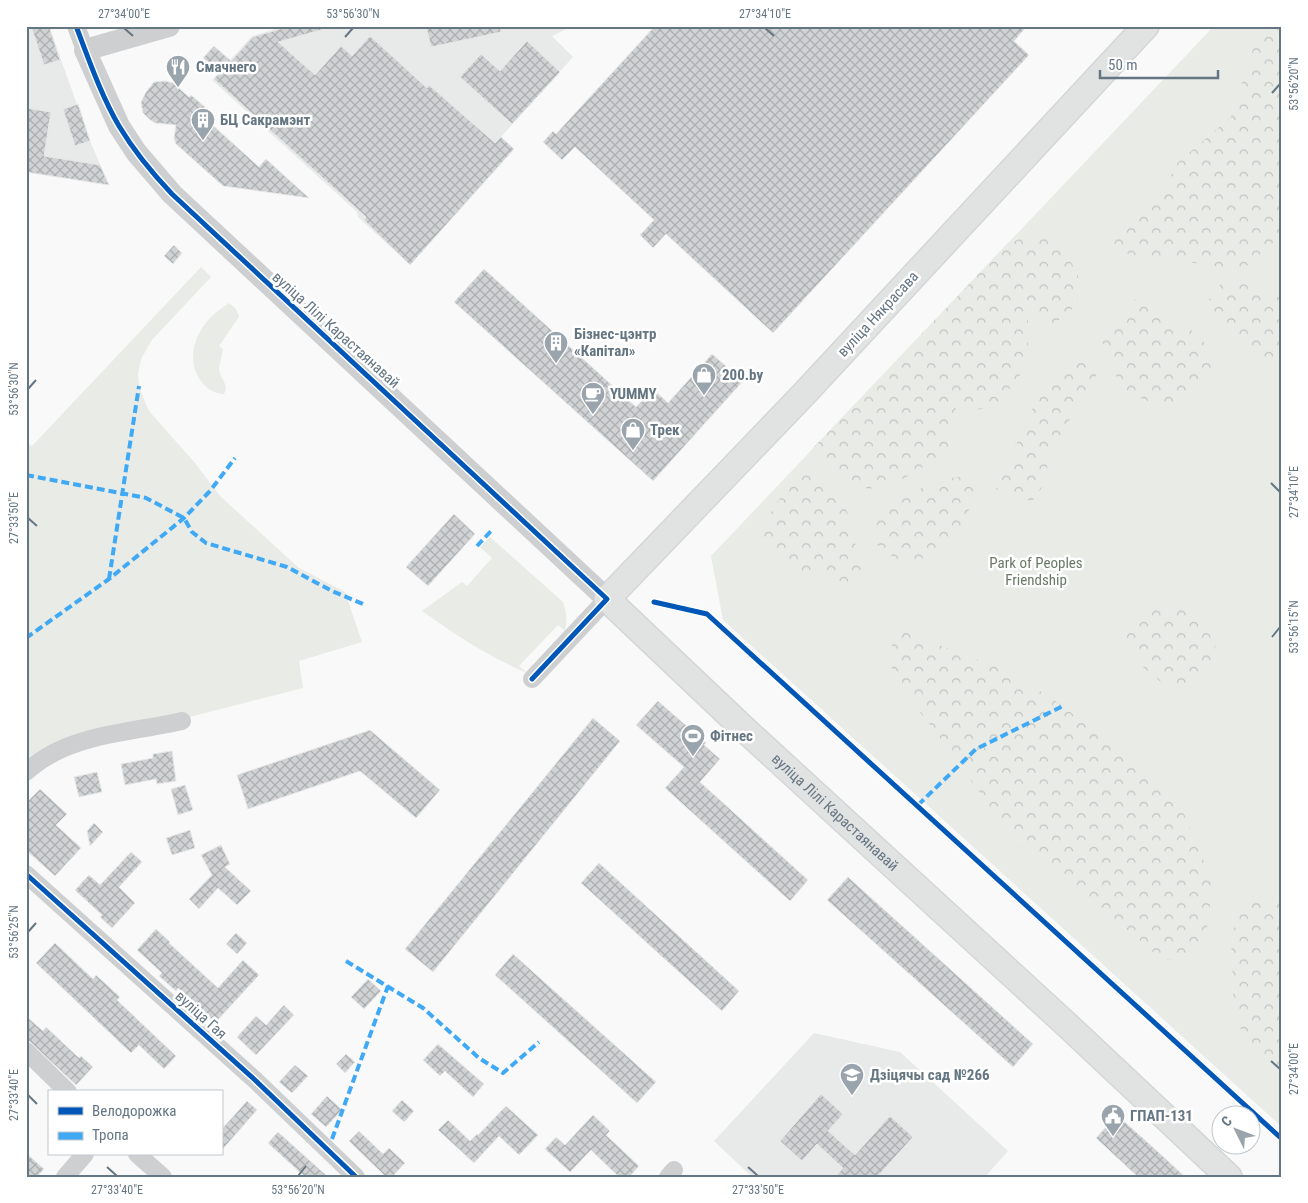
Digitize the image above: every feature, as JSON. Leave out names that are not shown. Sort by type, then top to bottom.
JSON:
[{"type":"main road","name":"вуліца Някрасава","points":[[607,599],[803,395],[1146,26]]},
{"type":"main road","name":"вуліца Лілі Карастаянавай","points":[[607,599],[742,727],[1066,1024],[1229,1177]]},
{"type":"street","points":[[76,26],[85,50],[169,26]]},
{"type":"street","name":"вуліца Лілі Карастаянавай","points":[[85,50],[119,126],[136,152],[172,194],[607,599]]},
{"type":"street","points":[[532,679],[607,599]]},
{"type":"street","points":[[26,772],[45,757],[67,747],[104,736],[182,721]]},
{"type":"street","name":"вуліца Гая","points":[[26,874],[255,1080],[356,1177]]},
{"type":"street","points":[[26,1051],[66,1090]]},
{"type":"street","points":[[65,1177],[83,1156]]},
{"type":"street","points":[[139,1156],[163,1177]]},
{"type":"shaded area","points":[[26,26],[49,26],[90,141],[109,185],[26,172]]},
{"type":"shaded area","points":[[285,26],[572,26],[552,36],[573,57],[501,137],[514,149],[410,265],[358,217],[357,212],[212,80],[252,36]]},
{"type":"shaded area","name":"Дзіцячы сад №266","points":[[814,1033],[900,1052],[1008,1151],[985,1177],[752,1177],[714,1141]]},
{"type":"green space","name":"Park of Peoples Friendship","points":[[1214,26],[1282,26],[1282,1127],[723,620],[711,556]]},
{"type":"green space","points":[[1269,26],[1282,26],[1282,224],[1276,240],[1241,271],[1183,261],[1145,260],[1110,247],[1111,238],[1166,189],[1175,165],[1231,117],[1253,49]]},
{"type":"green space","points":[[1035,234],[1062,244],[1078,276],[1077,305],[1053,325],[1028,315],[1028,364],[1000,402],[972,412],[958,401],[951,425],[952,447],[914,473],[883,489],[861,488],[813,448],[1008,243]]},
{"type":"green space","points":[[201,267],[211,277],[152,340],[141,359],[138,374],[139,386],[149,411],[195,463],[220,496],[299,568],[345,592],[362,642],[299,661],[303,688],[158,725],[26,769],[26,442],[32,446]]},
{"type":"green space","points":[[1226,277],[1282,298],[1282,361],[1263,365],[1231,326],[1204,306]]},
{"type":"green space","points":[[1135,299],[1162,317],[1187,326],[1206,344],[1212,371],[1184,401],[1160,406],[1116,385],[1116,371],[1101,340]]},
{"type":"green space","points":[[229,303],[236,309],[239,317],[219,346],[223,349],[219,370],[226,387],[224,394],[213,392],[203,384],[196,373],[193,356],[196,339],[200,331],[215,313]]},
{"type":"green space","points":[[1082,359],[1098,368],[1092,391],[1069,421],[1048,460],[1046,482],[1033,500],[1015,500],[996,489],[1036,401],[1064,368]]},
{"type":"green space","points":[[817,473],[835,485],[848,514],[857,551],[868,575],[851,584],[802,571],[764,547],[765,527],[778,501],[796,477]]},
{"type":"green space","points":[[966,475],[975,492],[959,538],[941,553],[902,564],[877,545],[871,515],[900,501],[930,483]]},
{"type":"green space","points":[[490,537],[563,602],[566,616],[565,631],[558,625],[519,666],[527,673],[473,645],[422,611],[462,582],[467,586],[492,558],[480,547]]},
{"type":"green space","points":[[1164,606],[1195,611],[1216,645],[1209,664],[1190,683],[1168,688],[1143,667],[1123,638],[1135,616]]},
{"type":"green space","points":[[904,632],[1009,671],[1063,706],[1179,802],[1213,883],[1206,934],[1184,960],[1161,959],[1130,932],[1019,846],[928,722],[894,681],[891,663],[892,645]]},
{"type":"green space","points":[[1282,896],[1282,1071],[1244,1036],[1234,1015],[1231,937],[1242,906],[1261,897]]},
{"type":"building","points":[[31,26],[49,26],[60,60],[44,65]]},
{"type":"building","points":[[290,26],[321,26],[321,30],[278,42],[315,75],[341,46],[352,56],[370,36],[427,88],[429,85],[495,143],[501,137],[514,149],[410,265],[364,220],[366,217],[214,79],[220,72],[203,58],[214,46],[231,61],[253,37]]},
{"type":"building","points":[[426,26],[500,26],[501,32],[431,47]]},
{"type":"building","points":[[655,26],[1027,26],[1014,41],[1029,55],[773,333],[666,234],[653,248],[640,235],[654,220],[575,147],[562,160],[543,142],[553,131],[556,134]]},
{"type":"building","points":[[527,41],[560,72],[512,124],[460,77],[481,54],[500,71]]},
{"type":"building","name":"БЦ Сакрамэнт","points":[[165,81],[173,83],[189,97],[191,95],[213,114],[207,120],[259,167],[266,159],[309,198],[223,186],[176,144],[174,138],[176,125],[155,123],[143,113],[141,102],[146,92],[154,82]]},
{"type":"building","points":[[78,104],[90,141],[75,146],[63,109]]},
{"type":"building","points":[[26,108],[51,112],[44,156],[100,165],[109,185],[26,172]]},
{"type":"building","points":[[174,245],[182,253],[173,264],[164,256]]},
{"type":"building","name":"Бізнес-цэнтр «Капітал»","points":[[484,269],[636,407],[653,389],[668,403],[712,354],[743,381],[653,481],[454,302]]},
{"type":"building","points":[[454,514],[475,534],[428,586],[406,567]]},
{"type":"building","points":[[658,701],[706,743],[704,745],[720,759],[700,782],[808,880],[790,901],[665,788],[684,767],[636,725]]},
{"type":"building","points":[[593,718],[620,741],[433,972],[405,949]]},
{"type":"building","points":[[370,730],[440,790],[416,818],[360,771],[248,809],[237,775]]},
{"type":"building","points":[[172,751],[176,781],[157,784],[156,779],[125,785],[121,764],[153,758],[153,754]]},
{"type":"building","points":[[97,772],[102,792],[79,797],[74,777]]},
{"type":"building","points":[[185,785],[193,810],[178,815],[171,789]]},
{"type":"building","points":[[40,789],[67,814],[56,825],[81,848],[55,876],[26,850],[26,803]]},
{"type":"building","points":[[94,823],[103,832],[90,846],[87,831]]},
{"type":"building","points":[[190,830],[195,848],[172,855],[166,838]]},
{"type":"building","points":[[221,845],[230,864],[225,867],[251,891],[237,905],[218,888],[199,909],[189,899],[212,875],[201,855]]},
{"type":"building","points":[[131,852],[142,862],[119,887],[135,903],[112,928],[100,917],[102,915],[75,890],[89,875],[100,885]]},
{"type":"building","points":[[599,863],[739,991],[722,1011],[581,883]]},
{"type":"building","points":[[848,877],[1033,1044],[1013,1067],[827,900]]},
{"type":"building","points":[[156,929],[218,988],[243,960],[259,975],[215,1023],[178,988],[176,991],[159,976],[162,973],[137,950]]},
{"type":"building","points":[[236,933],[247,943],[237,954],[226,944]]},
{"type":"building","points":[[55,943],[93,979],[96,975],[120,997],[117,1000],[176,1056],[164,1069],[139,1045],[131,1053],[36,963]]},
{"type":"building","points":[[513,954],[656,1082],[637,1103],[495,975]]},
{"type":"building","points":[[368,979],[381,991],[364,1009],[351,997]]},
{"type":"building","points":[[284,1005],[294,1015],[256,1055],[237,1037],[256,1016],[266,1025]]},
{"type":"building","points":[[26,1016],[43,1031],[46,1027],[79,1058],[81,1056],[93,1067],[76,1085],[26,1038]]},
{"type":"building","points":[[438,1044],[484,1084],[473,1097],[445,1071],[440,1076],[423,1060]]},
{"type":"building","points":[[346,1054],[355,1062],[345,1073],[336,1064]]},
{"type":"building","points":[[295,1065],[308,1076],[292,1093],[279,1082]]},
{"type":"building","points":[[821,1094],[843,1114],[828,1131],[855,1155],[890,1116],[913,1137],[877,1177],[835,1177],[843,1168],[817,1144],[802,1161],[780,1141]]},
{"type":"building","points":[[327,1096],[342,1110],[326,1127],[311,1114]]},
{"type":"building","points":[[402,1100],[414,1111],[404,1122],[392,1111]]},
{"type":"building","points":[[247,1101],[257,1110],[222,1150],[222,1129]]},
{"type":"building","points":[[506,1106],[538,1135],[519,1155],[499,1136],[474,1163],[438,1130],[448,1120],[470,1141]]},
{"type":"building","points":[[593,1115],[610,1131],[606,1135],[639,1166],[629,1177],[619,1177],[591,1150],[570,1172],[545,1149],[556,1137],[565,1145]]},
{"type":"building","points":[[1117,1115],[1185,1177],[1138,1177],[1096,1138]]},
{"type":"building","points":[[359,1131],[383,1154],[389,1148],[405,1163],[392,1177],[386,1177],[349,1141]]},
{"type":"building","points":[[278,1132],[328,1177],[305,1177],[268,1143]]},
{"type":"building","points":[[26,1153],[44,1169],[37,1177],[26,1177]]},
{"type":"marked path","points":[[109,579],[139,386]]},
{"type":"marked path","points":[[26,638],[109,579],[184,518],[210,491],[235,458]]},
{"type":"marked path","points":[[26,475],[146,498],[184,518],[192,532],[206,543],[287,567],[332,591],[363,604]]},
{"type":"marked path","points":[[477,546],[492,530]]},
{"type":"marked path","points":[[918,805],[976,749],[1063,706]]},
{"type":"marked path","points":[[346,961],[423,1008],[479,1058],[503,1073],[539,1042]]},
{"type":"marked path","points":[[332,1139],[388,986]]},
{"type":"cycle path","points":[[76,26],[101,90],[119,126],[150,170],[172,194],[607,599],[532,679]]},
{"type":"cycle path","points":[[654,602],[707,614],[1282,1139]]},
{"type":"cycle path","points":[[26,874],[255,1080],[356,1177]]},
{"type":"place","name":"Смачнего","points":[[178,88]]},
{"type":"place","name":"БЦ Сакрамэнт","points":[[203,141]]},
{"type":"place","name":"Бізнес-цэнтр «Капітал»","points":[[556,364]]},
{"type":"place","name":"200.by","points":[[704,396]]},
{"type":"place","name":"YUMMY","points":[[593,415]]},
{"type":"place","name":"Трек","points":[[633,451]]},
{"type":"place","name":"Фітнес","points":[[693,757]]},
{"type":"place","name":"Дзіцячы сад №266","points":[[852,1096]]},
{"type":"place","name":"ГПАП-131","points":[[1113,1137]]}]
